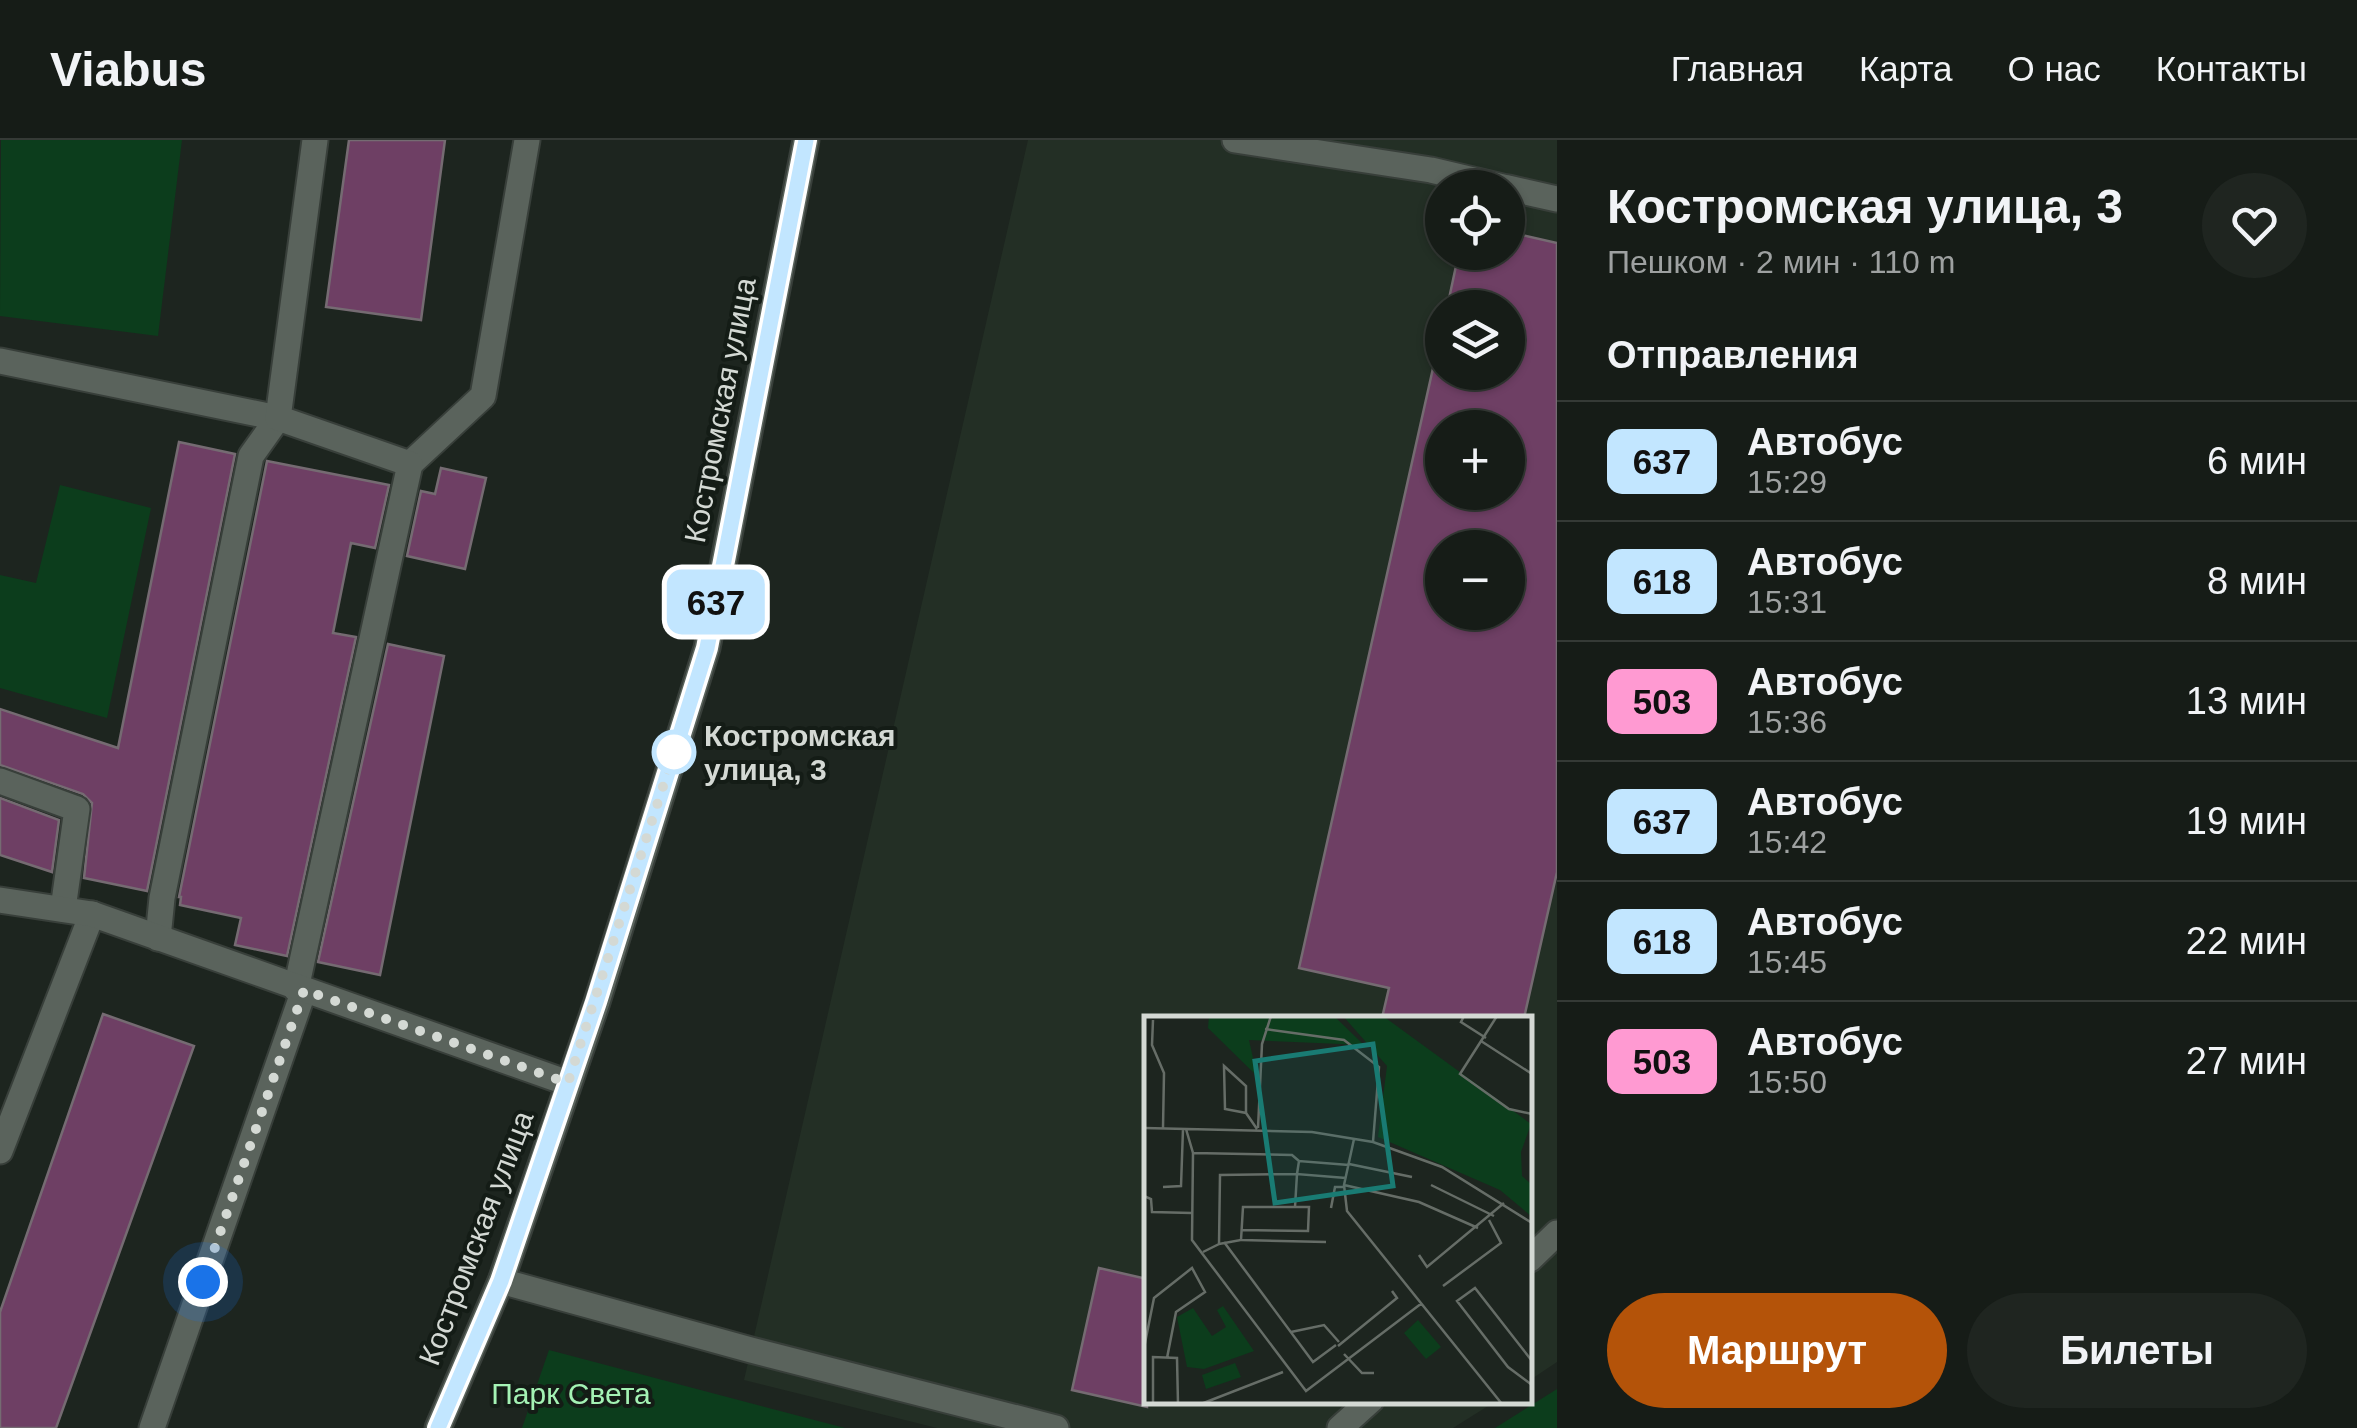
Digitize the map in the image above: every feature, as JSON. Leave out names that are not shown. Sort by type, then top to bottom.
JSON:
[{"type":"street","points":[[158,938],[162,898],[250,456],[278,418],[315,140]]},
{"type":"street","points":[[152,1428],[300,990],[410,464],[482,396],[527,140]]},
{"type":"street","name":"Костромская улица","points":[[438,1428],[501,1281],[707,648],[806,140]]},
{"type":"street","points":[[1235,140],[1431,170]]},
{"type":"street","points":[[1525,192],[1557,199]]},
{"type":"street","points":[[0,362],[278,418],[410,464]]},
{"type":"street","points":[[0,781],[77,809],[63,909]]},
{"type":"street","points":[[0,900],[92,914],[568,1083]]},
{"type":"street","points":[[0,1150],[92,914]]},
{"type":"street","points":[[1532,1257],[1557,1234]]},
{"type":"street","points":[[501,1281],[1056,1428]]},
{"type":"street","points":[[1340,1428],[1369,1403]]},
{"type":"shaded area","points":[[1028,140],[1557,140],[1557,1362],[1532,1379],[1532,1016],[1144,1016],[1144,1403],[1493,1403],[1453,1428],[937,1428],[744,1380]]},
{"type":"green space","points":[[1,140],[182,140],[158,336],[0,316]]},
{"type":"green space","points":[[60,485],[151,508],[107,718],[0,688],[0,575],[36,583]]},
{"type":"green space","name":"Парк Света","points":[[549,1350],[845,1428],[522,1428]]},
{"type":"green space","points":[[1557,1389],[1557,1428],[1495,1428]]},
{"type":"building","points":[[349,140],[445,140],[421,320],[326,307]]},
{"type":"building","points":[[1525,236],[1557,243],[1557,872],[1524,1016],[1382,1016],[1389,988],[1299,968],[1428,390],[1525,390],[1525,290],[1451,290],[1455,270],[1525,270]]},
{"type":"building","points":[[179,442],[235,454],[147,891],[84,878],[92,803],[83,794],[0,765],[0,709],[118,748]]},
{"type":"building","points":[[267,461],[389,485],[375,548],[351,543],[333,633],[356,637],[287,956],[235,945],[241,918],[180,905],[179,897]]},
{"type":"building","points":[[441,468],[486,478],[465,569],[407,556],[421,491],[435,494]]},
{"type":"building","points":[[388,644],[444,656],[380,975],[318,962]]},
{"type":"building","points":[[0,798],[59,820],[52,872],[0,855]]},
{"type":"building","points":[[103,1014],[194,1046],[56,1428],[0,1428],[0,1312]]},
{"type":"building","points":[[1099,1268],[1144,1278],[1147,1407],[1072,1390]]},
{"type":"bus line","name":"637","points":[[438,1428],[501,1281],[596,1002],[707,648],[806,140]]},
{"type":"place","name":"Костромская улица, 3","points":[[674,752]]},
{"type":"route","points":[[203,1282],[304,990],[568,1083],[674,752]]}]
